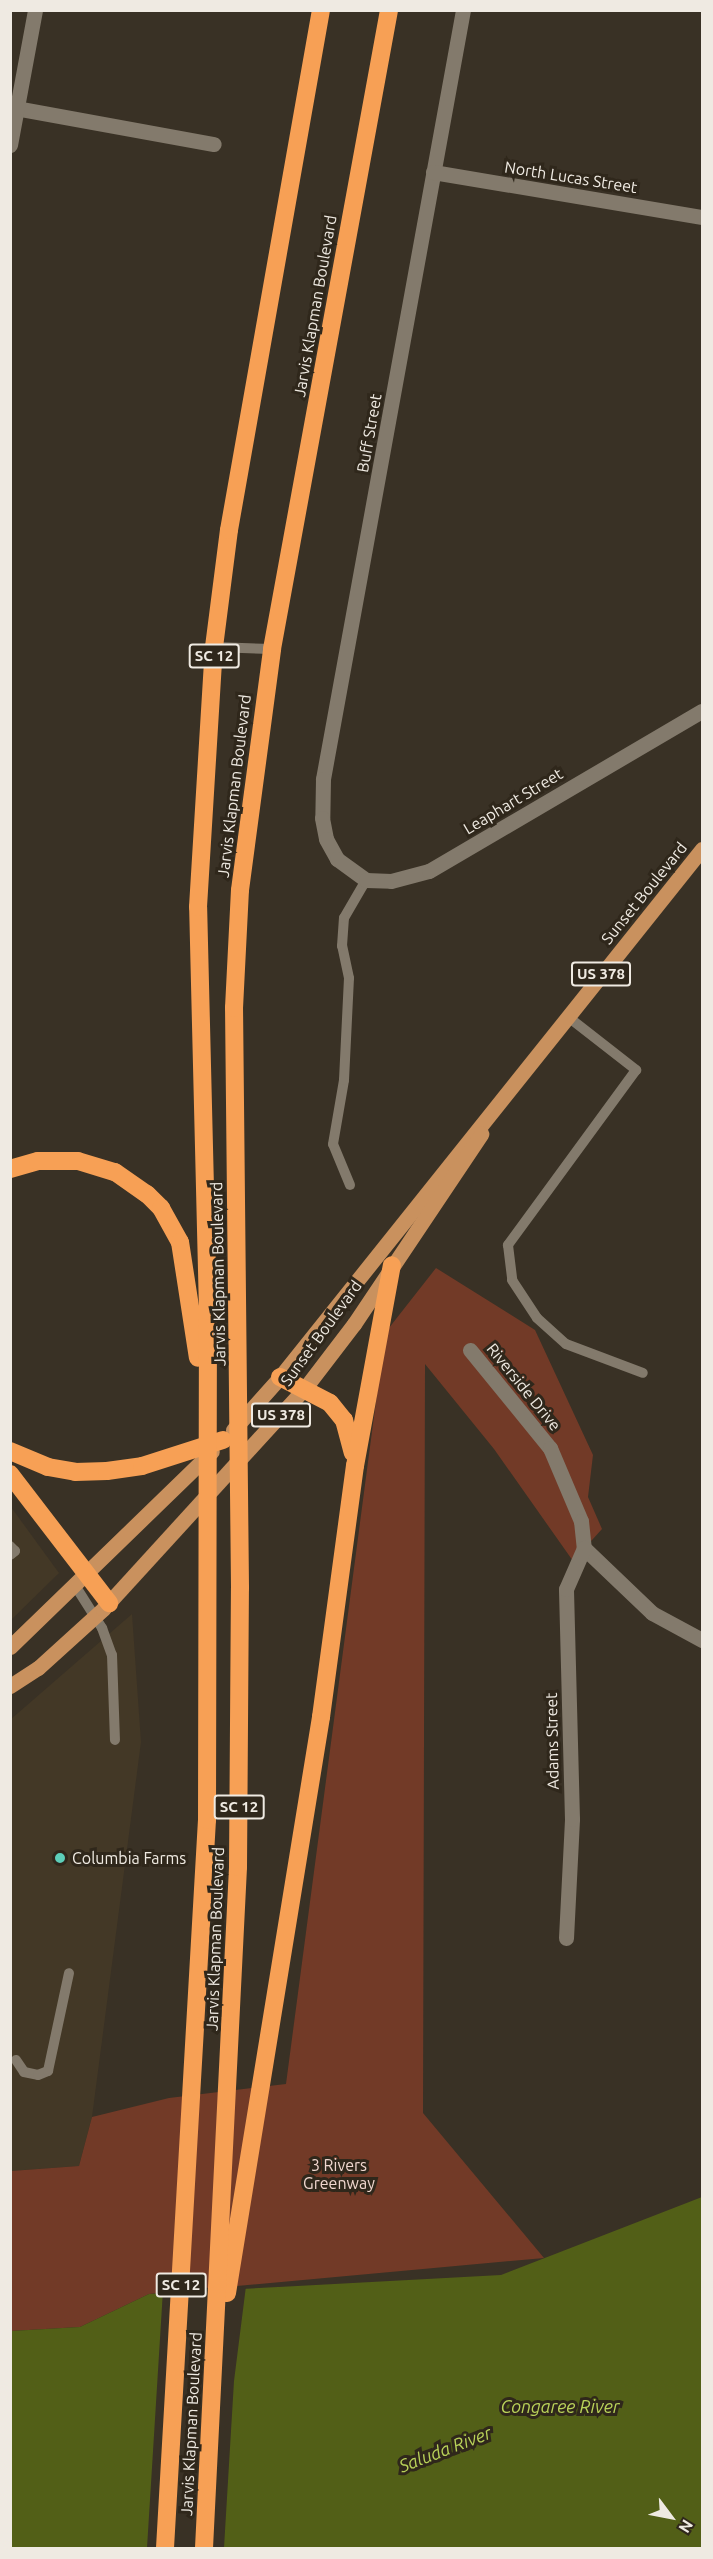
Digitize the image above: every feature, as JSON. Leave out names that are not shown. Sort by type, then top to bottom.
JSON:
[{"type":"highway","name":"Jarvis Klapman Boulevard","points":[[165,2548],[207,1820],[208,1311],[198,907],[214,647],[229,530],[321,10]]},
{"type":"highway","name":"Jarvis Klapman Boulevard","points":[[204,2548],[232,2025],[238,1855],[240,1588],[234,1008],[240,890],[272,649],[389,10]]},
{"type":"highway","points":[[10,1169],[39,1161],[78,1161],[115,1172],[147,1194],[161,1208],[180,1242],[194,1325],[207,1426]]},
{"type":"highway","points":[[213,2387],[269,2026],[321,1717],[355,1466],[392,1265]]},
{"type":"highway","points":[[280,1377],[330,1403],[344,1420],[351,1436],[355,1466]]},
{"type":"highway","points":[[10,1451],[48,1467],[75,1472],[107,1471],[142,1466],[223,1440]]},
{"type":"highway","points":[[10,1474],[81,1581],[109,1603]]},
{"type":"main road","name":"Sunset Boulevard","points":[[10,1647],[81,1581],[223,1440],[280,1377],[499,1100],[700,856]]},
{"type":"main road","name":"Sunset Boulevard","points":[[10,1686],[38,1668],[109,1603],[305,1388],[354,1324],[392,1265],[469,1158],[499,1100]]},
{"type":"street","points":[[10,145],[14,108],[35,10]]},
{"type":"street","name":"Buff Street","points":[[366,879],[337,859],[326,839],[322,818],[323,779],[463,10]]},
{"type":"street","points":[[14,108],[214,144]]},
{"type":"street","name":"North Lucas Street","points":[[433,172],[702,217]]},
{"type":"street","name":"Leaphart Street","points":[[366,879],[391,881],[446,863],[702,711]]},
{"type":"street","name":"Riverside Drive","points":[[470,1350],[550,1448],[581,1521],[584,1548]]},
{"type":"street","points":[[584,1548],[652,1614],[702,1640]]},
{"type":"street","name":"Adams Street","points":[[566,1938],[572,1819],[566,1600],[573,1570],[584,1548]]},
{"type":"lane","points":[[214,647],[272,649]]},
{"type":"lane","points":[[350,1185],[333,1144],[344,1080],[349,978],[342,946],[344,918],[366,879]]},
{"type":"lane","points":[[567,1016],[636,1070],[508,1245],[512,1281],[537,1318],[566,1344],[644,1373]]},
{"type":"lane","points":[[10,1546],[15,1551],[10,1555]]},
{"type":"lane","points":[[81,1581],[112,1655],[116,1740]]},
{"type":"lane","points":[[16,2060],[24,2072],[38,2075],[48,2071],[69,1973]]},
{"type":"shaded area","points":[[11,1507],[59,1573],[11,1620]]},
{"type":"shaded area","points":[[132,1614],[141,1742],[92,2117],[79,2166],[11,2171],[10,1720]]},
{"type":"green space","name":"3 Rivers Greenway","points":[[436,1268],[535,1330],[593,1455],[588,1497],[602,1529],[573,1561],[494,1449],[425,1364],[423,2113],[544,2258],[149,2294],[80,2327],[11,2331],[11,2171],[79,2166],[92,2117],[169,2098],[286,2084],[385,1333]]},
{"type":"water","name":"Congaree River","points":[[702,2197],[702,2548],[11,2548],[11,2331],[80,2327],[149,2294],[501,2275]]},
{"type":"pier","points":[[246,2286],[234,2381],[224,2548],[147,2548],[163,2290]]},
{"type":"place","name":"Columbia Farms","points":[[60,1858]]},
{"type":"water label","name":"Saluda River","points":[[445,2449]]}]
